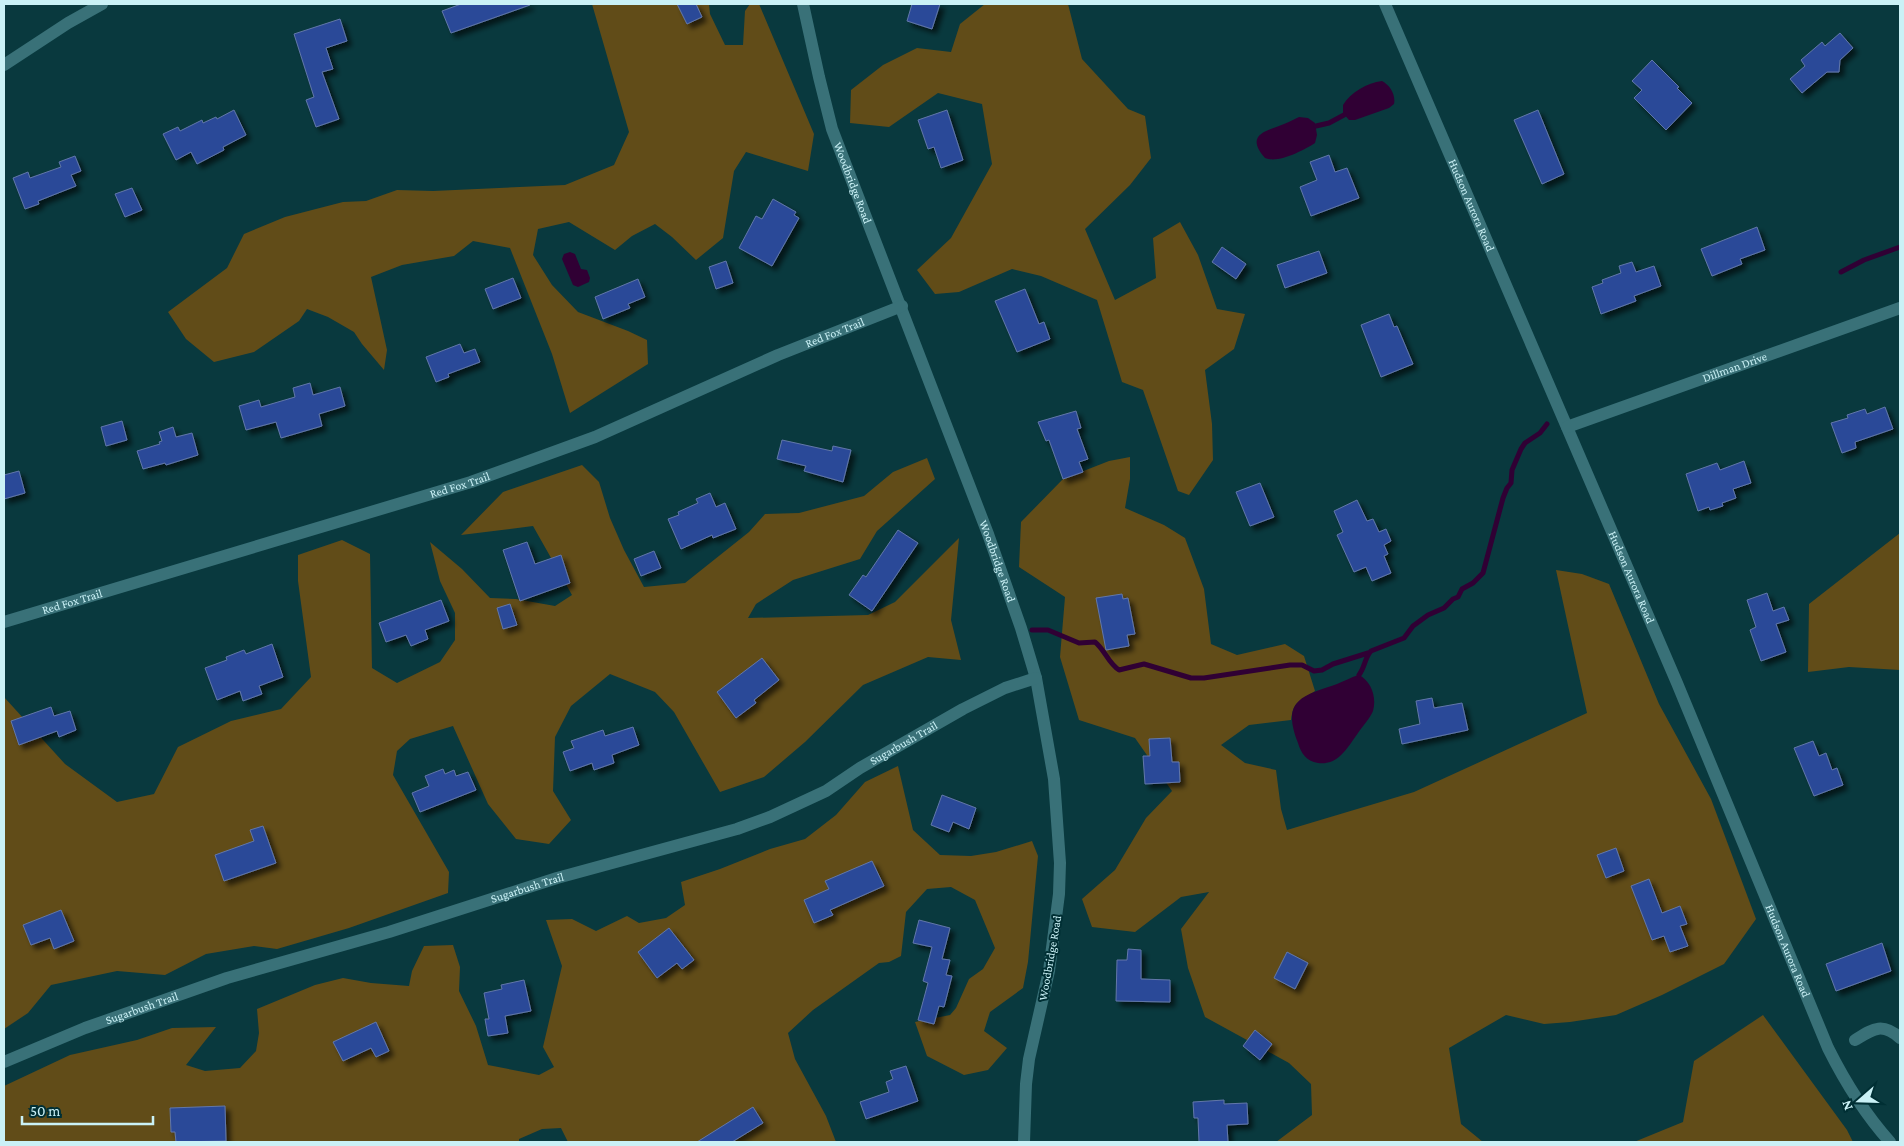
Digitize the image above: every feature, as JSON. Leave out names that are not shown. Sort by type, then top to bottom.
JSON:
[{"type":"street","points":[[4,65],[68,23],[102,4]]},
{"type":"street","name":"Woodbridge Road","points":[[804,4],[817,70],[832,129],[852,184],[902,306],[988,534],[1021,628],[1036,678],[1054,779],[1060,864],[1059,894],[1049,971],[1029,1059],[1022,1141]]},
{"type":"street","name":"Hudson Aurora Road","points":[[1385,4],[1677,683],[1828,1048],[1852,1093],[1873,1123],[1890,1142]]},
{"type":"street","name":"Red Fox Trail","points":[[4,622],[471,482],[595,437],[778,355],[902,306]]},
{"type":"street","name":"Dillman Drive","points":[[1567,427],[1900,308]]},
{"type":"street","name":"Sugarbush Trail","points":[[4,1062],[88,1027],[227,978],[389,932],[557,878],[737,829],[770,817],[826,791],[860,768],[963,709],[1005,688],[1036,678]]},
{"type":"street","points":[[1855,1040],[1868,1032],[1883,1028],[1894,1032],[1900,1038]]},
{"type":"shaded area","points":[[592,4],[709,4],[710,14],[725,45],[743,45],[745,11],[750,4],[759,4],[814,134],[808,171],[746,152],[734,171],[723,238],[696,260],[655,224],[632,236],[615,250],[569,222],[538,229],[533,255],[552,285],[578,312],[647,340],[648,364],[570,413],[552,354],[510,248],[473,241],[454,256],[402,265],[371,277],[387,350],[384,370],[354,332],[328,317],[307,309],[299,321],[254,352],[214,362],[186,339],[168,312],[227,268],[244,234],[285,217],[343,202],[366,201],[397,190],[433,191],[565,185],[614,165],[629,132]]},
{"type":"shaded area","points":[[985,4],[1068,4],[1082,59],[1128,109],[1145,116],[1151,158],[1130,185],[1085,229],[1115,300],[1156,278],[1153,238],[1180,222],[1198,255],[1217,309],[1245,314],[1234,349],[1205,370],[1212,424],[1213,460],[1189,495],[1178,491],[1143,390],[1122,382],[1097,300],[1041,276],[1012,269],[959,292],[935,294],[917,270],[951,238],[992,164],[982,104],[938,93],[889,127],[850,123],[851,90],[883,65],[917,48],[951,52],[960,24]]},
{"type":"shaded area","points":[[1382,81],[1392,91],[1394,104],[1389,108],[1355,120],[1349,120],[1343,113],[1343,105],[1346,100],[1360,89]]},
{"type":"shaded area","points":[[1299,117],[1308,118],[1315,123],[1317,135],[1315,143],[1284,158],[1265,158],[1257,144],[1257,139],[1260,135]]},
{"type":"shaded area","points":[[570,252],[575,254],[581,269],[587,270],[590,278],[589,282],[578,287],[573,285],[562,259],[564,254]]},
{"type":"shaded area","points":[[1130,457],[1130,479],[1125,508],[1164,525],[1185,538],[1204,589],[1211,644],[1237,655],[1285,644],[1304,656],[1315,691],[1296,705],[1291,720],[1249,725],[1221,745],[1245,763],[1276,770],[1281,809],[1287,830],[1414,792],[1587,713],[1556,570],[1582,574],[1609,584],[1659,704],[1711,799],[1756,919],[1724,964],[1662,995],[1616,1015],[1544,1024],[1506,1015],[1449,1048],[1461,1124],[1483,1142],[1276,1142],[1312,1115],[1311,1084],[1289,1063],[1205,1017],[1188,968],[1181,929],[1209,892],[1181,897],[1135,932],[1092,927],[1082,899],[1115,870],[1146,818],[1172,791],[1135,738],[1079,720],[1060,657],[1065,597],[1019,567],[1021,522],[1063,479],[1109,461]]},
{"type":"shaded area","points":[[927,458],[935,479],[877,531],[860,559],[793,580],[756,604],[748,618],[868,615],[895,602],[959,538],[951,620],[961,660],[928,657],[863,685],[805,742],[764,777],[720,792],[674,712],[655,692],[610,674],[571,706],[555,737],[553,791],[571,820],[549,844],[516,839],[488,804],[453,726],[410,739],[397,751],[393,775],[449,872],[448,893],[349,928],[277,949],[254,946],[206,954],[165,975],[117,971],[51,985],[28,1013],[4,1029],[4,697],[65,764],[117,802],[154,794],[178,747],[231,721],[281,709],[311,677],[298,581],[298,555],[342,540],[370,554],[372,668],[397,683],[440,662],[455,640],[455,613],[440,581],[430,542],[462,569],[490,598],[516,599],[555,606],[572,595],[533,526],[461,535],[503,492],[582,465],[599,482],[610,518],[624,550],[644,587],[685,583],[749,532],[765,514],[799,513],[864,496],[893,472]]},
{"type":"shaded area","points":[[1900,533],[1900,670],[1849,667],[1808,672],[1809,604]]},
{"type":"shaded area","points":[[1359,675],[1367,681],[1372,690],[1374,706],[1372,714],[1337,759],[1325,763],[1310,760],[1301,750],[1293,729],[1292,717],[1298,702],[1314,692]]},
{"type":"shaded area","points":[[898,766],[913,830],[940,855],[971,856],[996,852],[1032,841],[1038,856],[1028,962],[1023,988],[990,1012],[984,1031],[1007,1048],[988,1070],[964,1075],[927,1056],[915,1022],[950,1015],[956,1008],[969,979],[983,969],[995,948],[975,900],[951,887],[927,889],[906,912],[901,956],[889,962],[879,963],[813,1010],[788,1033],[795,1059],[826,1116],[836,1142],[568,1142],[561,1128],[542,1129],[519,1139],[519,1142],[4,1142],[4,1086],[70,1055],[137,1040],[172,1028],[216,1027],[186,1065],[205,1071],[240,1068],[256,1051],[259,1033],[257,1009],[315,985],[343,978],[371,983],[409,986],[412,971],[424,946],[453,945],[460,967],[459,991],[476,1026],[488,1065],[539,1075],[554,1067],[543,1047],[562,966],[546,920],[572,919],[596,931],[627,916],[639,923],[666,918],[685,905],[681,882],[770,849],[805,839],[836,815],[865,782]]},
{"type":"shaded area","points":[[1763,1015],[1847,1130],[1853,1142],[1634,1142],[1683,1122],[1694,1061]]},
{"type":"building","points":[[461,4],[530,5],[451,33],[442,11]]},
{"type":"building","points":[[677,4],[696,4],[702,17],[687,24]]},
{"type":"building","points":[[912,4],[940,4],[932,29],[907,21]]},
{"type":"building","points":[[340,19],[347,41],[326,48],[333,69],[322,72],[339,119],[316,127],[306,100],[314,97],[294,34]]},
{"type":"building","points":[[1840,33],[1853,48],[1840,60],[1839,72],[1827,72],[1802,93],[1790,79],[1805,66],[1801,60],[1822,42],[1825,46]]},
{"type":"building","points":[[1652,60],[1692,103],[1666,130],[1634,98],[1642,90],[1632,81]]},
{"type":"building","points":[[234,110],[246,135],[223,147],[224,150],[197,164],[191,152],[176,160],[163,134],[178,127],[180,131],[202,120],[203,123],[216,117],[217,119]]},
{"type":"building","points":[[947,110],[963,160],[941,168],[934,147],[928,149],[918,120]]},
{"type":"building","points":[[1538,110],[1564,174],[1542,184],[1514,120]]},
{"type":"building","points":[[1329,155],[1335,172],[1347,168],[1359,198],[1311,216],[1300,187],[1317,180],[1310,162]]},
{"type":"building","points":[[75,156],[81,171],[71,175],[76,186],[38,201],[39,204],[25,209],[13,178],[28,172],[30,178],[61,167],[59,162]]},
{"type":"building","points":[[132,188],[142,210],[125,217],[115,194]]},
{"type":"building","points":[[773,199],[796,212],[794,215],[799,218],[772,266],[739,248],[756,216],[762,219]]},
{"type":"building","points":[[1757,227],[1765,250],[1740,259],[1742,264],[1712,276],[1701,249]]},
{"type":"building","points":[[1222,247],[1246,264],[1236,279],[1212,262]]},
{"type":"building","points":[[1319,251],[1327,273],[1285,288],[1277,265]]},
{"type":"building","points":[[726,261],[733,283],[716,289],[709,267]]},
{"type":"building","points":[[1632,262],[1636,272],[1654,266],[1661,286],[1634,296],[1636,301],[1601,314],[1592,287],[1603,283],[1602,280],[1621,273],[1619,266]]},
{"type":"building","points":[[513,278],[521,298],[493,309],[485,289]]},
{"type":"building","points":[[638,279],[645,297],[628,304],[630,308],[603,319],[595,297]]},
{"type":"building","points":[[1025,289],[1039,324],[1044,322],[1050,339],[1017,352],[995,301]]},
{"type":"building","points":[[1389,314],[1394,327],[1397,326],[1413,364],[1381,377],[1361,325]]},
{"type":"building","points":[[460,344],[464,353],[475,349],[480,362],[448,374],[449,377],[436,382],[426,357]]},
{"type":"building","points":[[310,383],[313,395],[340,387],[345,406],[319,414],[322,426],[281,438],[276,422],[246,430],[239,406],[259,400],[261,407],[295,397],[293,388]]},
{"type":"building","points":[[1885,407],[1893,429],[1855,442],[1856,448],[1842,453],[1831,423],[1848,418],[1847,415],[1865,409],[1867,414]]},
{"type":"building","points":[[1076,411],[1081,428],[1077,429],[1088,459],[1079,462],[1083,472],[1063,479],[1049,440],[1046,441],[1038,422]]},
{"type":"building","points":[[122,421],[127,440],[106,446],[101,427]]},
{"type":"building","points":[[173,427],[176,437],[192,433],[198,455],[166,465],[165,463],[143,469],[137,451],[160,444],[159,442],[162,441],[159,432]]},
{"type":"building","points":[[782,440],[832,451],[833,446],[851,450],[843,482],[804,471],[806,466],[777,459]]},
{"type":"building","points":[[1744,461],[1751,483],[1733,489],[1736,498],[1722,503],[1723,506],[1710,510],[1709,507],[1698,511],[1686,474],[1717,463],[1720,470]]},
{"type":"building","points":[[19,471],[25,493],[4,499],[4,475]]},
{"type":"building","points":[[1260,483],[1274,517],[1250,526],[1236,492]]},
{"type":"building","points":[[710,493],[716,507],[725,503],[736,529],[713,538],[712,535],[681,549],[668,519],[679,515],[678,512],[698,503],[696,499]]},
{"type":"building","points":[[1357,500],[1367,521],[1373,519],[1379,532],[1386,529],[1391,541],[1384,545],[1388,554],[1384,556],[1391,573],[1372,581],[1366,567],[1354,572],[1337,535],[1343,532],[1334,511]]},
{"type":"building","points":[[898,530],[918,543],[872,611],[849,595],[863,575],[866,577]]},
{"type":"building","points":[[527,542],[535,564],[561,555],[570,583],[520,601],[503,550]]},
{"type":"building","points":[[654,551],[661,568],[641,576],[634,559]]},
{"type":"building","points":[[1767,593],[1773,611],[1784,607],[1789,620],[1776,624],[1786,652],[1761,661],[1750,630],[1756,627],[1747,600]]},
{"type":"building","points":[[1122,594],[1123,599],[1128,598],[1135,634],[1127,635],[1129,646],[1106,650],[1096,598]]},
{"type":"building","points":[[441,600],[449,621],[425,630],[428,639],[411,646],[406,635],[386,642],[379,623]]},
{"type":"building","points":[[510,604],[517,625],[503,629],[497,608]]},
{"type":"building","points":[[272,644],[283,677],[259,686],[262,694],[243,701],[240,691],[217,700],[205,668],[227,660],[226,657],[244,650],[246,654]]},
{"type":"building","points":[[762,658],[779,680],[754,700],[756,703],[736,718],[717,692]]},
{"type":"building","points":[[1432,698],[1434,708],[1462,703],[1468,730],[1402,744],[1399,729],[1420,724],[1416,701]]},
{"type":"building","points":[[51,707],[54,716],[70,711],[76,730],[59,737],[57,731],[19,745],[11,721]]},
{"type":"building","points":[[633,727],[639,745],[612,755],[614,763],[594,770],[592,763],[570,771],[563,752],[574,748],[571,741],[603,730],[605,736]]},
{"type":"building","points":[[1170,738],[1172,762],[1179,762],[1180,782],[1145,784],[1143,756],[1150,756],[1149,739]]},
{"type":"building","points":[[1813,741],[1819,756],[1826,753],[1832,770],[1837,768],[1843,785],[1814,796],[1794,748]]},
{"type":"building","points":[[443,769],[445,774],[454,770],[456,776],[468,772],[476,790],[420,812],[412,793],[429,786],[425,776]]},
{"type":"building","points":[[942,795],[976,808],[969,829],[953,822],[949,832],[931,825]]},
{"type":"building","points":[[263,826],[276,863],[224,881],[215,855],[254,841],[250,830]]},
{"type":"building","points":[[1616,848],[1624,871],[1606,878],[1597,855]]},
{"type":"building","points":[[872,861],[884,886],[830,910],[833,915],[814,923],[804,900],[829,889],[825,881]]},
{"type":"building","points":[[1649,879],[1662,913],[1680,906],[1687,924],[1680,926],[1688,946],[1670,952],[1664,936],[1652,940],[1631,886]]},
{"type":"building","points":[[61,910],[74,941],[54,949],[50,938],[31,945],[23,925]]},
{"type":"building","points":[[919,920],[950,928],[942,959],[950,960],[946,975],[952,976],[944,1007],[939,1006],[934,1024],[918,1020],[928,983],[923,981],[932,947],[913,943]]},
{"type":"building","points":[[669,928],[694,960],[682,969],[677,963],[657,978],[638,952]]},
{"type":"building","points":[[1882,943],[1891,971],[1836,991],[1826,964]]},
{"type":"building","points":[[1128,949],[1141,950],[1141,979],[1170,980],[1170,1002],[1116,1001],[1117,960],[1127,960]]},
{"type":"building","points":[[1287,952],[1308,963],[1295,989],[1274,978]]},
{"type":"building","points":[[524,980],[531,1011],[505,1016],[508,1033],[488,1036],[485,1019],[489,1019],[484,993],[502,989],[501,985]]},
{"type":"building","points":[[376,1022],[389,1051],[376,1057],[371,1048],[343,1061],[333,1042]]},
{"type":"building","points":[[1255,1030],[1272,1044],[1260,1060],[1243,1046]]},
{"type":"building","points":[[906,1066],[918,1101],[866,1119],[860,1102],[889,1092],[886,1082],[893,1079],[890,1071]]},
{"type":"building","points":[[1224,1100],[1224,1104],[1247,1103],[1248,1124],[1227,1125],[1228,1142],[1199,1142],[1198,1118],[1194,1118],[1193,1102]]},
{"type":"building","points":[[225,1106],[226,1141],[176,1142],[175,1132],[171,1132],[170,1108]]},
{"type":"building","points":[[753,1107],[763,1123],[732,1142],[697,1142]]},
{"type":"waterway","points":[[1316,126],[1329,123],[1344,115]]},
{"type":"waterway","points":[[1841,272],[1864,260],[1900,247]]},
{"type":"waterway","points":[[1359,675],[1371,651],[1404,638],[1413,626],[1428,615],[1444,608],[1453,599],[1458,597],[1462,589],[1473,583],[1483,573],[1503,498],[1511,483],[1512,470],[1521,449],[1525,443],[1540,433],[1547,424]]},
{"type":"waterway","points":[[1032,630],[1048,630],[1079,643],[1095,642],[1119,670],[1144,664],[1191,678],[1204,678],[1290,665],[1302,665],[1314,671],[1322,670],[1333,664],[1368,653]]}]
